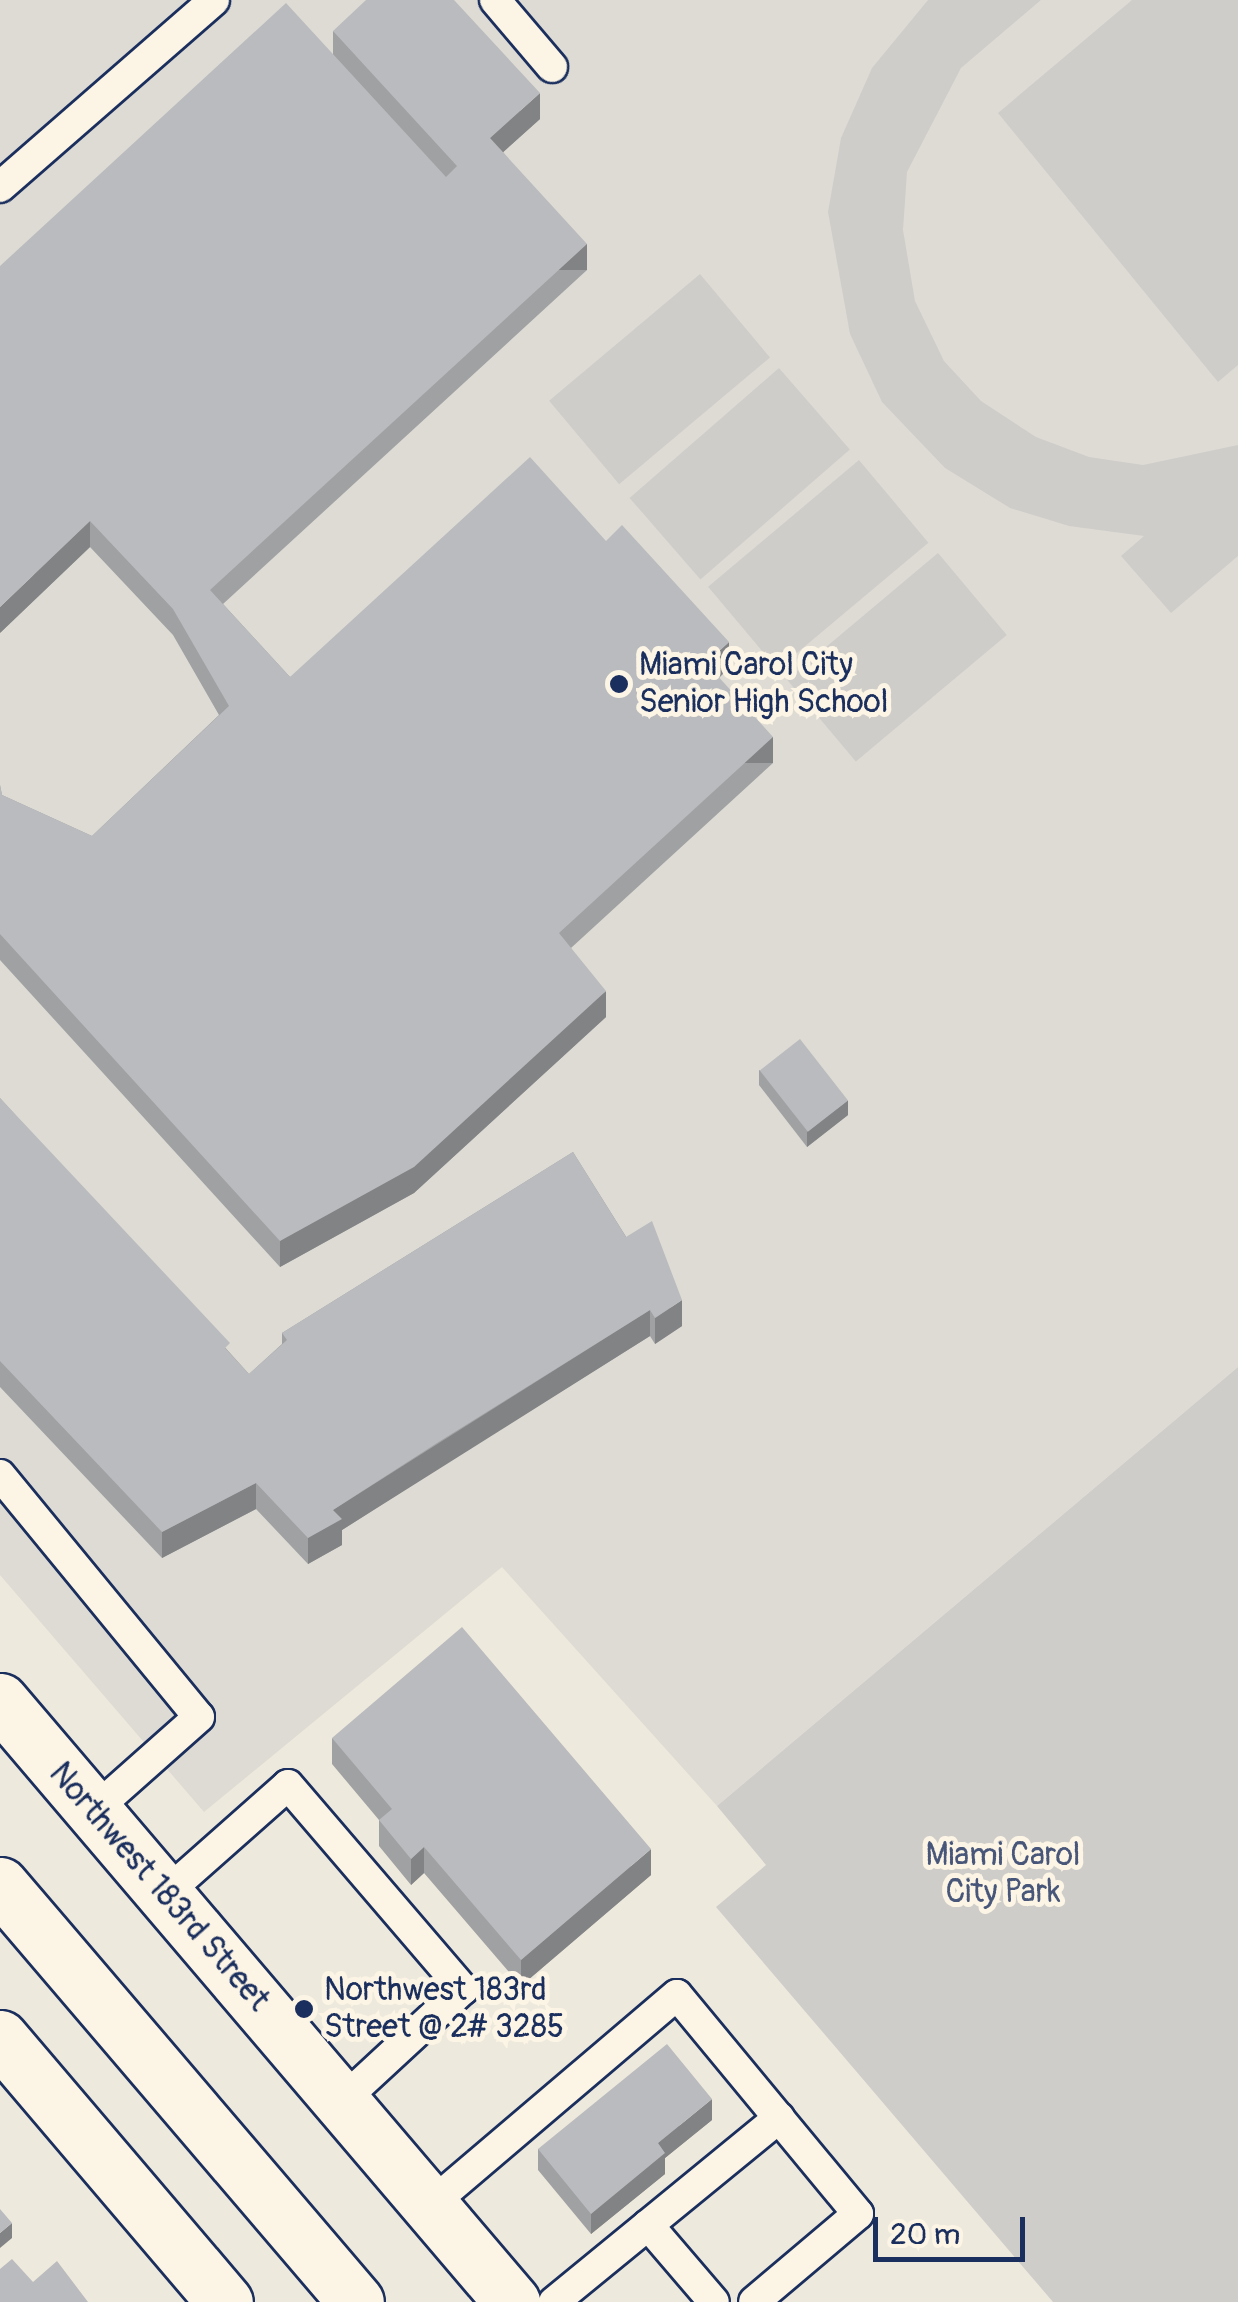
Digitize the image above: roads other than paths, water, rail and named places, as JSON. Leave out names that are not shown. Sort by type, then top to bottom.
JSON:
[{"type":"main road","name":"Northwest 183rd Street","points":[[0,1701],[512,2302]]},
{"type":"main road","points":[[0,1885],[356,2302]]},
{"type":"main road","points":[[0,2038],[226,2302]]},
{"type":"lane","points":[[0,188],[214,0]]},
{"type":"lane","points":[[495,0],[552,67]]},
{"type":"lane","points":[[0,1475],[199,1717],[94,1811]]},
{"type":"lane","points":[[164,1894],[288,1785],[464,1990],[342,2101]]},
{"type":"lane","points":[[430,2205],[677,1995],[858,2214],[754,2302]]},
{"type":"lane","points":[[554,2302],[779,2118]]},
{"type":"lane","points":[[648,2226],[714,2302]]},
{"type":"place","name":"Miami Carol City Senior High School","points":[[619,684]]},
{"type":"place","name":"Northwest 183rd Street @ 2# 3285","points":[[304,2009]]},
{"type":"park label","name":"Miami Carol City Park","points":[[1003,1874]]}]
